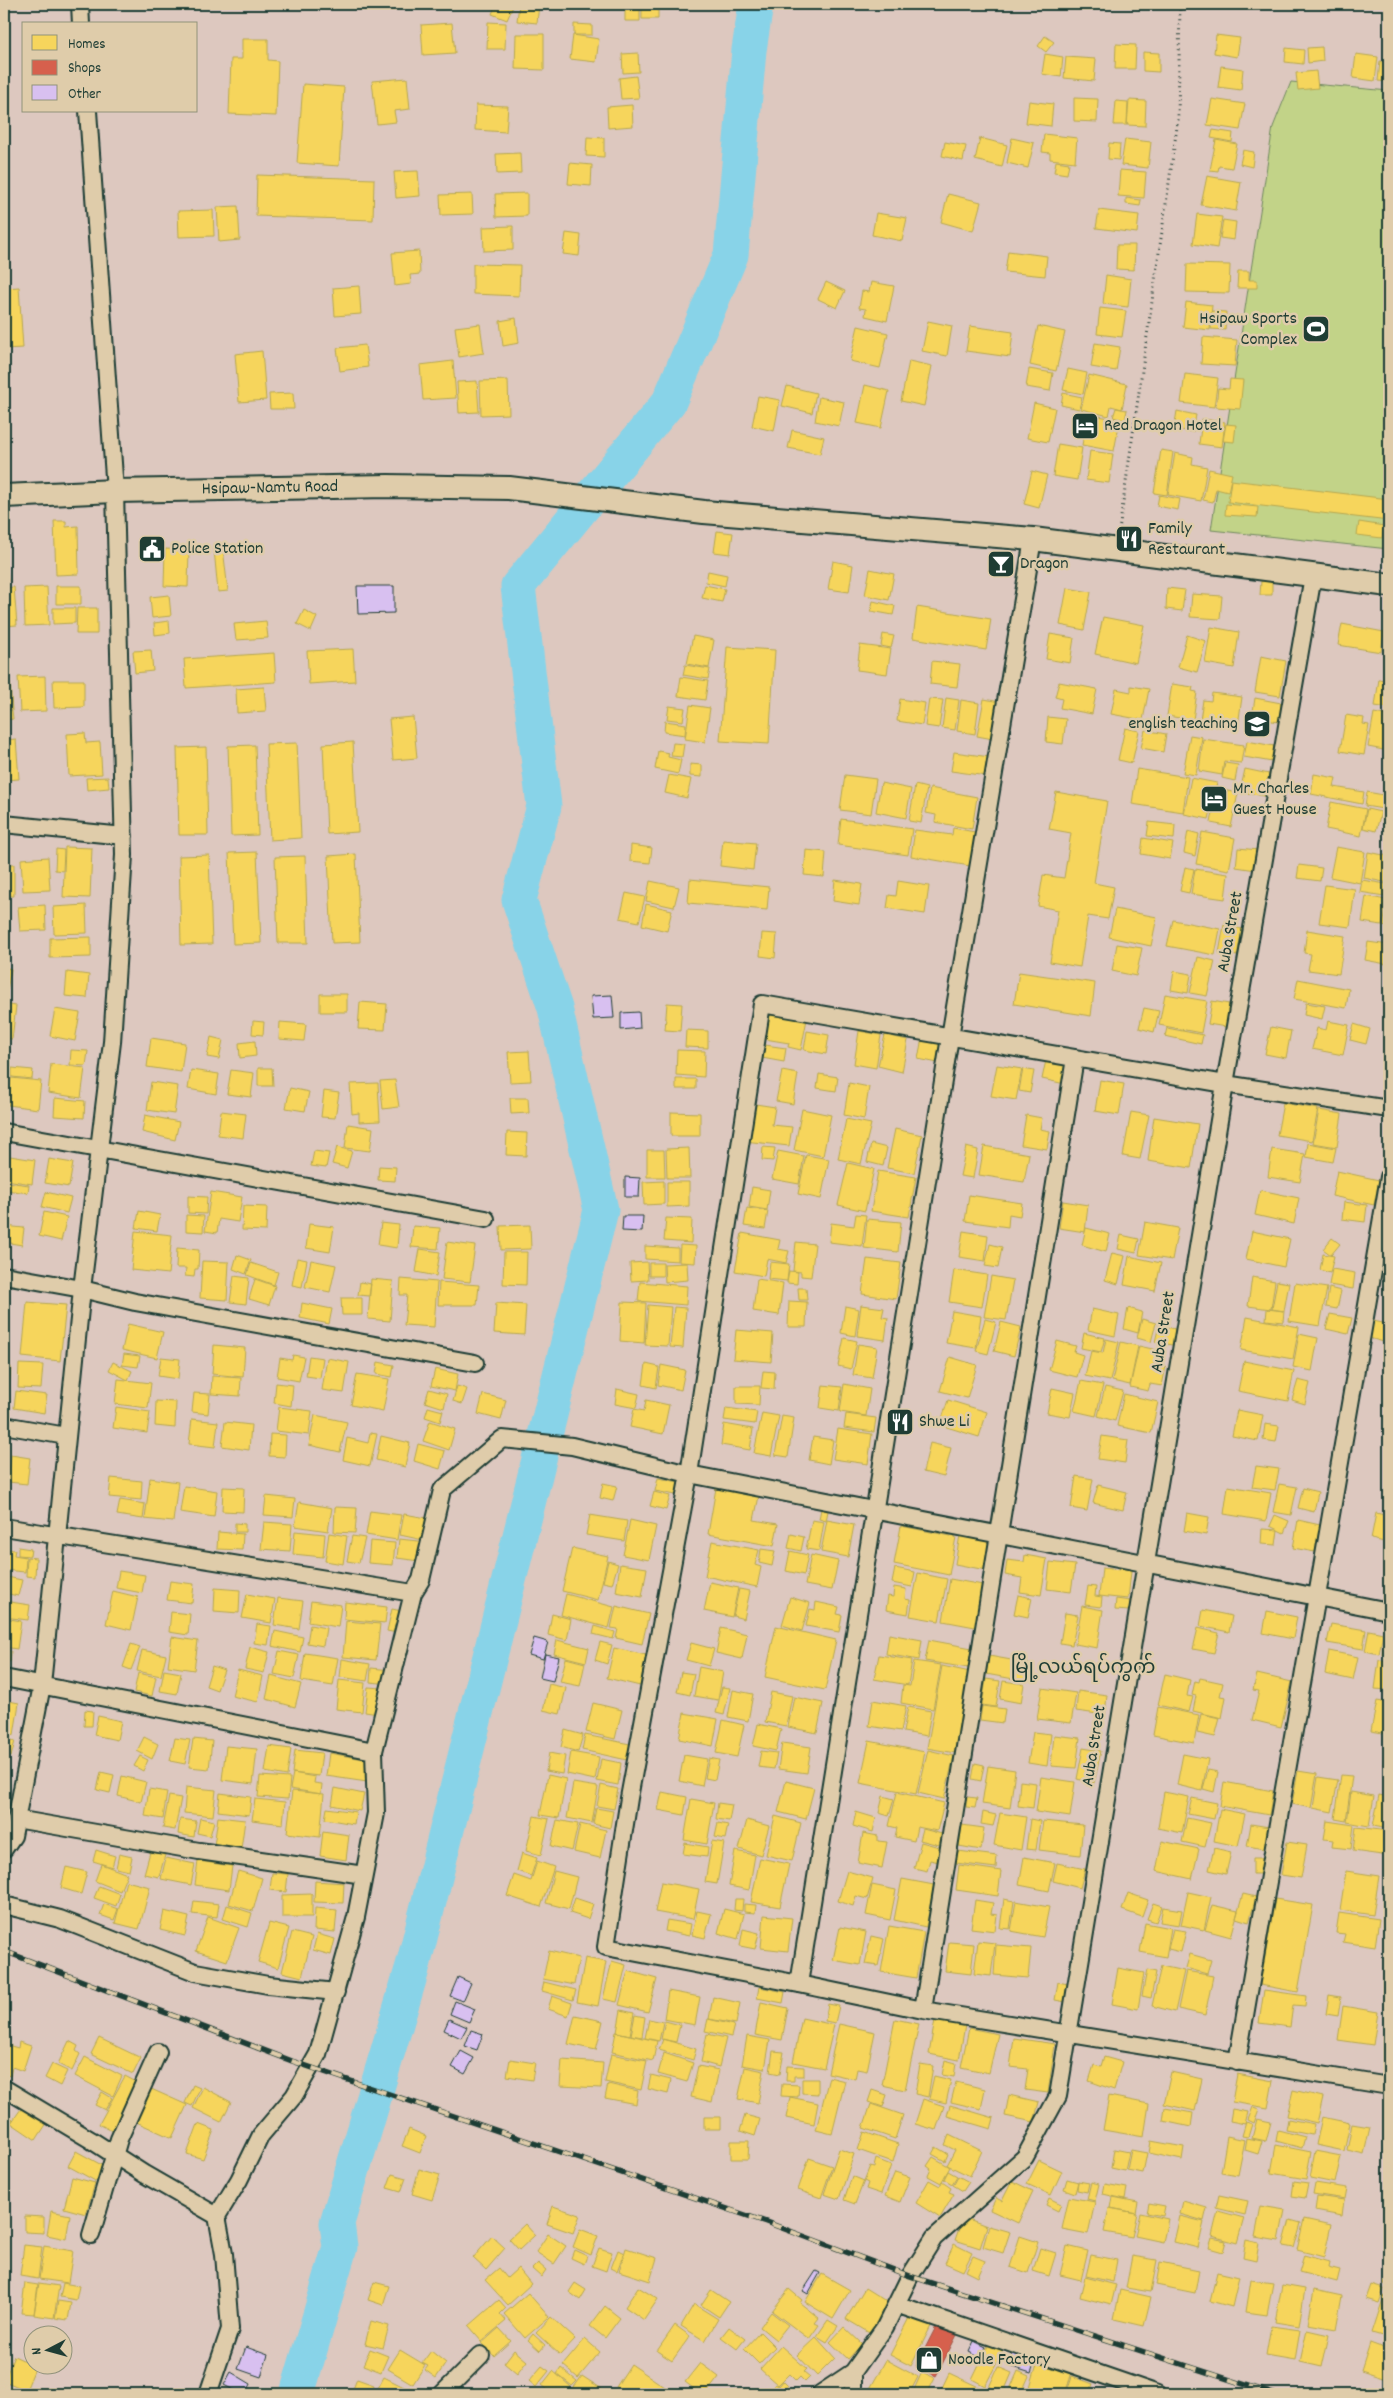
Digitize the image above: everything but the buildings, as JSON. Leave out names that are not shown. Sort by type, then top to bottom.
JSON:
[{"type":"main road","name":"Hsipaw-Namtu Road","points":[[4,496],[115,491],[460,486],[509,488],[537,493],[704,512],[1033,539],[1389,585]]},
{"type":"street","points":[[80,4],[82,22]]},
{"type":"street","points":[[4,1849],[13,1836],[42,1685],[82,1289],[112,1042],[124,836],[115,491],[88,112]]},
{"type":"street","points":[[799,1984],[950,1037],[1033,539]]},
{"type":"street","name":"Auba Street","points":[[854,2372],[885,2327],[910,2276],[934,2238],[1026,2157],[1058,2096],[1225,1084],[1313,576]]},
{"type":"street","points":[[4,824],[124,836]]},
{"type":"street","points":[[1389,1109],[1225,1084],[762,1004],[689,1474],[629,1798],[606,1947],[923,2010],[1389,2086]]},
{"type":"street","points":[[923,2010],[1075,1058]]},
{"type":"street","points":[[4,1132],[486,1219]]},
{"type":"street","points":[[1237,2062],[1389,1177]]},
{"type":"street","points":[[4,1275],[82,1289],[135,1302],[475,1363]]},
{"type":"street","points":[[4,1425],[66,1436]]},
{"type":"street","points":[[208,2394],[230,2329],[224,2254],[217,2216],[239,2180],[261,2135],[294,2096],[318,2054],[356,1917],[376,1813],[374,1751],[413,1594],[422,1580],[442,1490],[502,1439],[572,1446],[689,1474],[1389,1611]]},
{"type":"street","points":[[4,1527],[413,1594]]},
{"type":"street","points":[[4,1678],[374,1751]]},
{"type":"street","points":[[16,1819],[199,1852],[364,1875]]},
{"type":"street","points":[[4,1905],[60,1918],[195,1972],[268,1986],[336,1992]]},
{"type":"street","points":[[91,2235],[116,2156],[119,2138],[158,2052]]},
{"type":"street","points":[[4,2088],[217,2216]]},
{"type":"street","points":[[896,2304],[1158,2394]]},
{"type":"street","points":[[442,2394],[481,2355]]},
{"type":"street","points":[[820,2394],[854,2372]]},
{"type":"street","points":[[853,2394],[854,2372]]},
{"type":"path","points":[[1116,550],[1178,120],[1180,4]]},
{"type":"green space","name":"Hsipaw Sports Complex","points":[[1291,82],[1389,91],[1389,549],[1211,530],[1273,127]]},
{"type":"waterway","points":[[297,2394],[340,2247],[337,2223],[413,1966],[601,1210],[555,1008],[519,900],[544,806],[518,586],[669,402],[731,255],[749,50],[756,4]]},
{"type":"railway","points":[[4,1951],[292,2061],[766,2222],[910,2276],[1274,2394]]},
{"type":"place","name":"Hsipaw Sports Complex","points":[[1316,329]]},
{"type":"place","name":"Red Dragon Hotel","points":[[1085,426]]},
{"type":"place","name":"Family Restaurant","points":[[1129,539]]},
{"type":"place","name":"Police Station","points":[[152,549]]},
{"type":"place","name":"Dragon","points":[[1001,564]]},
{"type":"place","name":"english teaching","points":[[1257,724]]},
{"type":"place","name":"Mr. Charles Guest House","points":[[1214,799]]},
{"type":"place","name":"Shwe Li","points":[[900,1422]]},
{"type":"place","name":"Noodle Factory","points":[[929,2360]]},
{"type":"district","name":"မြို့လယ်ရပ်ကွက်","points":[[1083,1669]]}]
